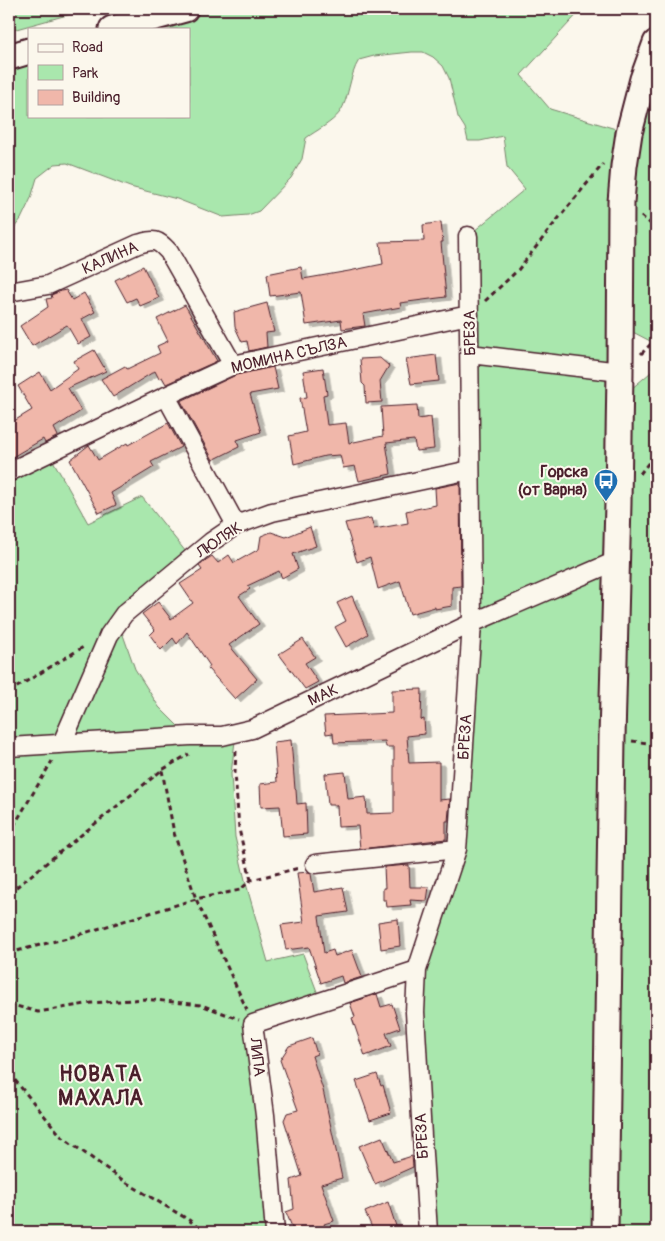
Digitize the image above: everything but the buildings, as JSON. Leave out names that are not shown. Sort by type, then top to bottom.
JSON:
[{"type":"street","points":[[116,28],[185,9]]},
{"type":"street","points":[[605,1232],[612,738],[620,372],[621,202],[629,132],[643,79],[656,42]]},
{"type":"street","points":[[9,57],[28,51]]},
{"type":"street","name":"БРЕЗА","points":[[428,1232],[415,1012],[417,970],[457,849],[472,624],[468,236]]},
{"type":"street","name":"КАЛИНА","points":[[9,292],[48,285],[138,244],[150,241],[159,242],[170,252],[233,365]]},
{"type":"street","name":"МОМИНА СЪЛЗА","points":[[9,472],[233,365],[470,315]]},
{"type":"street","points":[[470,354],[620,372]]},
{"type":"street","points":[[166,396],[236,525]]},
{"type":"street","name":"ЛЮЛЯК","points":[[62,743],[109,635],[124,614],[211,542],[236,525],[272,512],[470,470]]},
{"type":"street","name":"МАК","points":[[9,746],[230,734],[252,729],[472,624],[616,561]]},
{"type":"street","points":[[315,864],[457,849]]},
{"type":"street","name":"ЛИПА","points":[[275,1232],[265,1115],[253,1024],[417,970]]},
{"type":"path","points":[[470,315],[518,270],[604,163]]},
{"type":"path","points":[[9,692],[113,629]]},
{"type":"path","points":[[9,893],[162,770],[230,734],[235,772],[238,828],[251,880]]},
{"type":"path","points":[[9,834],[62,743]]},
{"type":"path","points":[[162,770],[174,833],[196,899],[253,1024]]},
{"type":"path","points":[[9,953],[71,937],[196,899],[240,890],[251,880],[315,864]]},
{"type":"path","points":[[654,1232],[656,1157],[656,926]]},
{"type":"path","points":[[9,1004],[38,1012],[92,1003],[145,999],[201,1005],[253,1024]]},
{"type":"path","points":[[9,1073],[62,1137],[126,1183],[189,1220],[203,1232]]},
{"type":"green space","points":[[9,9],[89,9],[9,31]]},
{"type":"green space","points":[[216,9],[582,9],[521,75],[550,109],[629,133],[605,1232],[430,1232],[417,970],[458,837],[472,623],[468,236],[525,189],[507,167],[503,136],[480,141],[468,141],[465,128],[458,117],[449,78],[443,66],[433,57],[423,52],[412,52],[374,56],[359,60],[340,112],[329,123],[306,138],[302,159],[291,178],[259,211],[248,215],[223,217],[177,199],[130,187],[67,163],[55,164],[37,178],[31,198],[21,219],[9,233],[9,67],[28,62],[28,118],[190,118],[190,28],[149,28]]},
{"type":"green space","points":[[656,61],[656,351],[654,343],[629,330],[628,252],[638,119]]},
{"type":"green space","points":[[656,368],[656,1232],[612,1232],[631,389]]},
{"type":"green space","points":[[51,457],[88,523],[142,497],[186,552],[119,610],[122,632],[135,669],[159,707],[194,742],[235,741],[231,774],[235,837],[268,962],[303,954],[319,997],[255,1019],[271,1232],[9,1232],[9,478]]},
{"type":"place","name":"Горска (от Варна)","points":[[606,502]]},
{"type":"district","name":"НОВАТА МАХАЛА","points":[[101,1086]]}]
